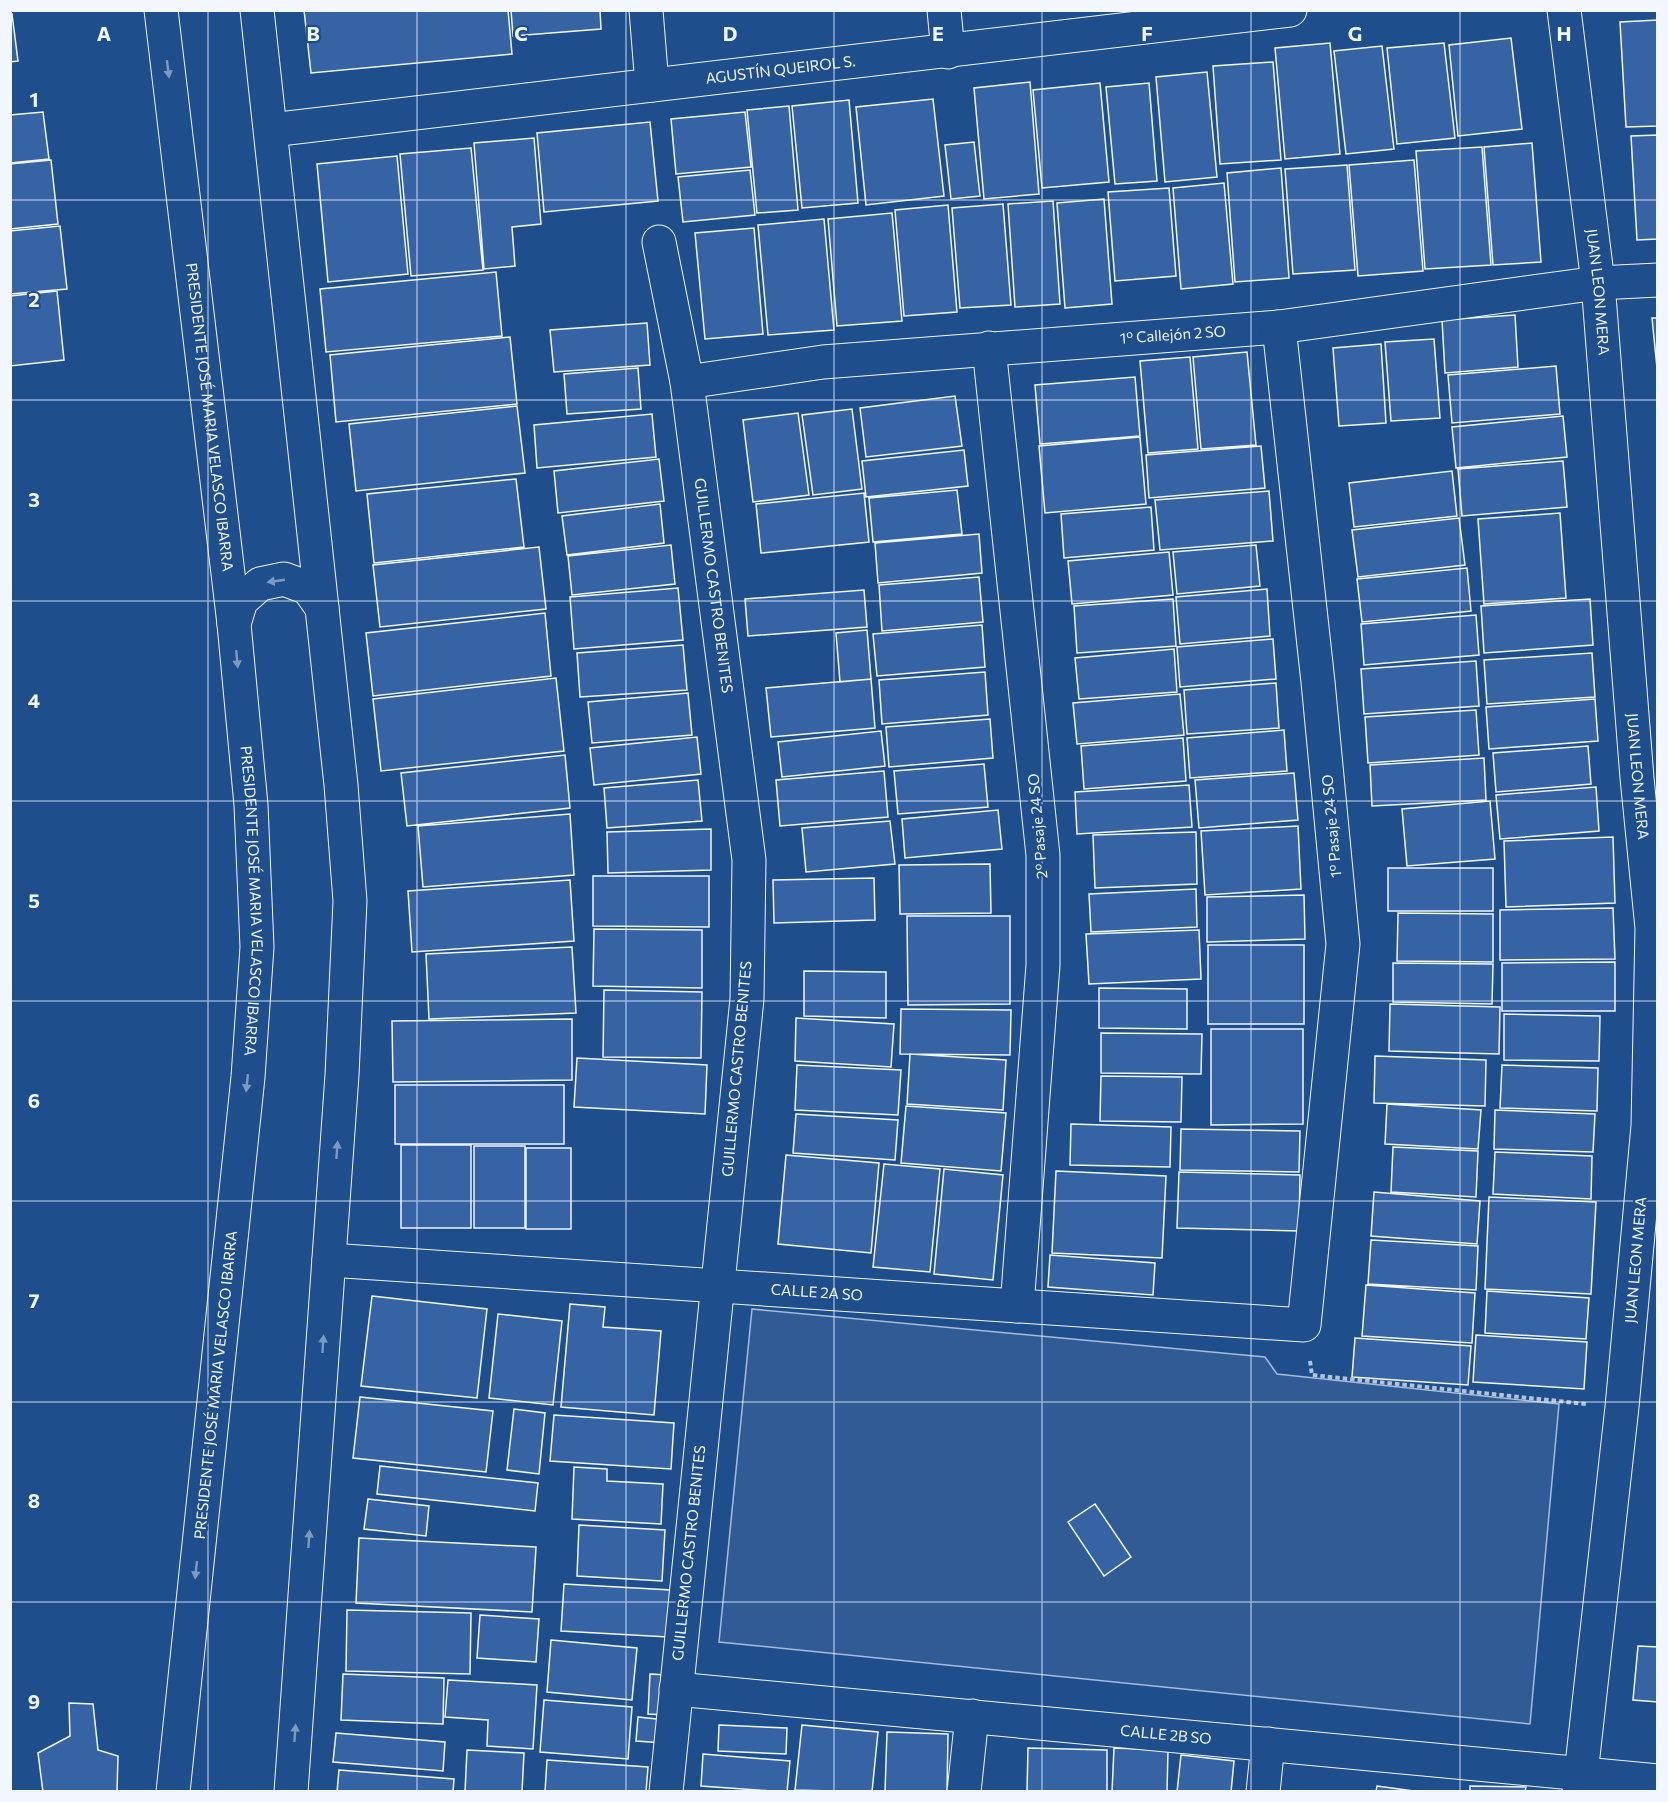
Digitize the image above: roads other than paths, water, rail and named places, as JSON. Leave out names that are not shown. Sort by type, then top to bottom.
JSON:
[{"type":"street","name":"PRESIDENTE JOSÉ MARIA VELASCO IBARRA","points":[[161,10],[234,624],[251,805],[256,946],[248,1077],[173,1791]]},
{"type":"street","points":[[257,10],[322,608],[350,901],[344,1041],[291,1791]]},
{"type":"street","points":[[646,10],[652,85]]},
{"type":"street","points":[[944,10],[948,52]]},
{"type":"street","name":"AGUSTÍN QUEIROL S.","points":[[271,130],[948,52],[1244,13],[1290,10]]},
{"type":"street","name":"JUAN LEON MERA","points":[[1564,10],[1598,283],[1637,778],[1652,928],[1648,1126],[1622,1407],[1580,1782]]},
{"type":"street","name":"GUILLERMO CASTRO BENITES","points":[[659,242],[687,382],[749,860],[747,999],[666,1791]]},
{"type":"street","name":"1º Callejón 2 SO","points":[[687,382],[823,362],[1280,327],[1598,283],[1658,280]]},
{"type":"street","name":"1º Pasaje 24 SO","points":[[1280,327],[1317,670],[1343,944],[1304,1325]]},
{"type":"street","name":"2º Pasaje 24 SO","points":[[989,348],[1043,855],[1043,965],[1017,1306]]},
{"type":"street","points":[[234,624],[241,600],[260,584],[284,579],[308,588],[322,608]]},
{"type":"street","name":"CALLE 2A SO","points":[[329,1260],[1304,1325]]},
{"type":"street","name":"CALLE 2B SO","points":[[676,1689],[1268,1744],[1580,1782],[1658,1781]]},
{"type":"street","points":[[964,1791],[972,1716]]},
{"type":"street","points":[[1263,1791],[1268,1744]]}]
